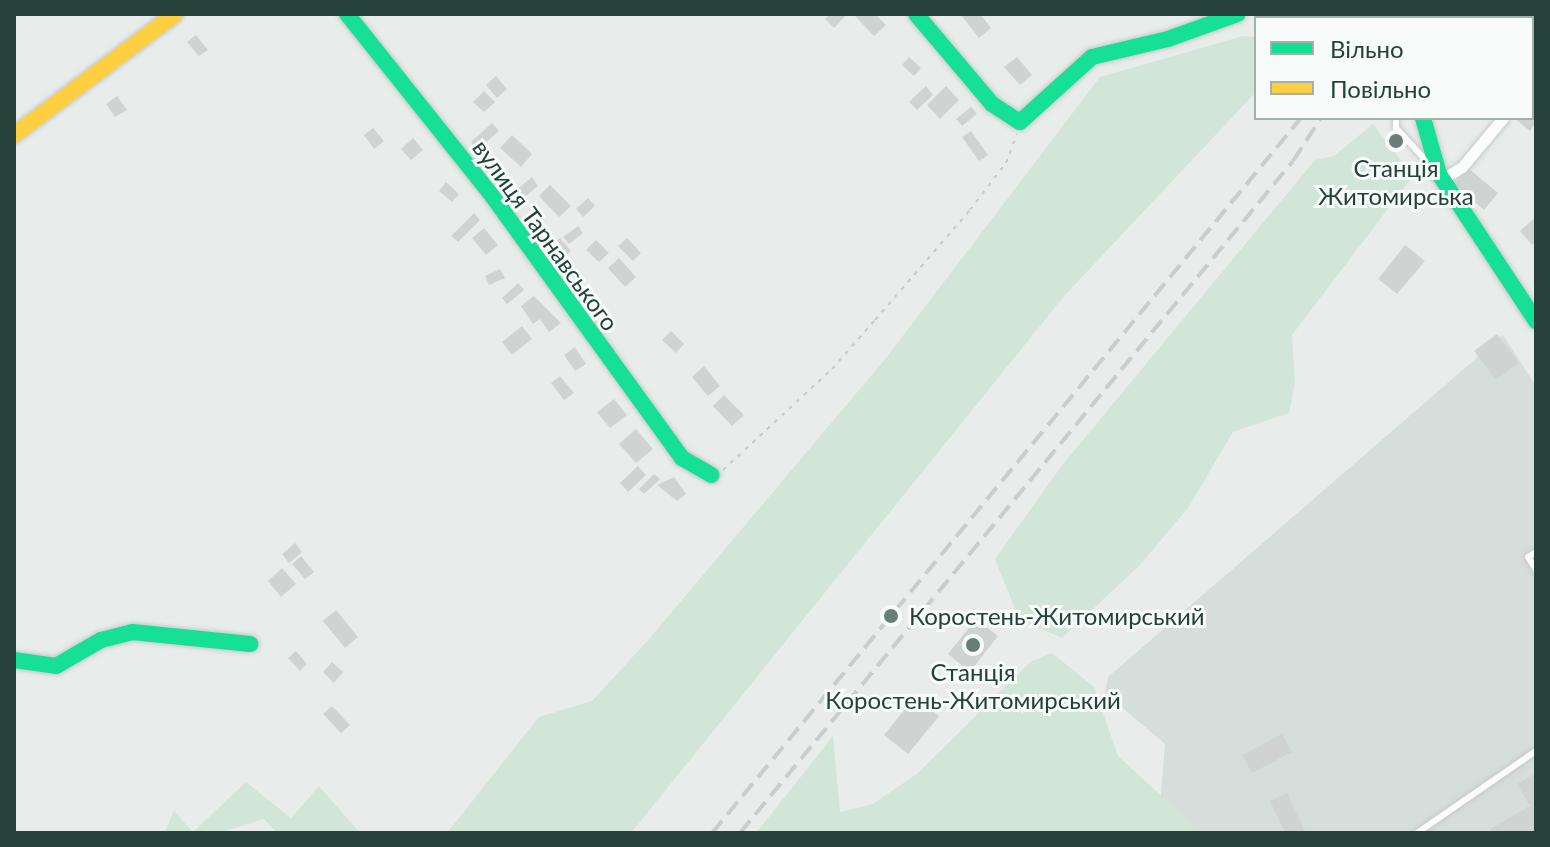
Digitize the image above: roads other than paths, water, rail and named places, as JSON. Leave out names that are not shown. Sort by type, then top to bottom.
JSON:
[{"type":"street","points":[[14,135],[175,14]]},
{"type":"street","name":"вулиця Тарнавського","points":[[347,14],[493,197],[682,458],[702,474],[711,475]]},
{"type":"street","points":[[916,14],[992,104],[1020,122],[1092,57],[1168,39],[1238,14]]},
{"type":"street","points":[[1424,120],[1440,176],[1473,232],[1536,321]]},
{"type":"street","points":[[1440,176],[1462,167],[1501,120]]},
{"type":"street","points":[[14,660],[56,666],[101,640],[132,632],[250,644]]},
{"type":"lane","points":[[1396,120],[1396,128],[1440,176]]},
{"type":"lane","points":[[1536,552],[1528,557],[1536,570]]},
{"type":"lane","points":[[1417,833],[1536,751]]},
{"type":"railway","points":[[712,833],[1299,120]]},
{"type":"railway","points":[[740,833],[1293,161],[1320,120]]},
{"type":"place","name":"Станція Житомирська","points":[[1396,141]]},
{"type":"place","name":"Коростень-Житомирський","points":[[891,616]]},
{"type":"place","name":"Станція Коростень-Житомирський","points":[[973,645]]}]
